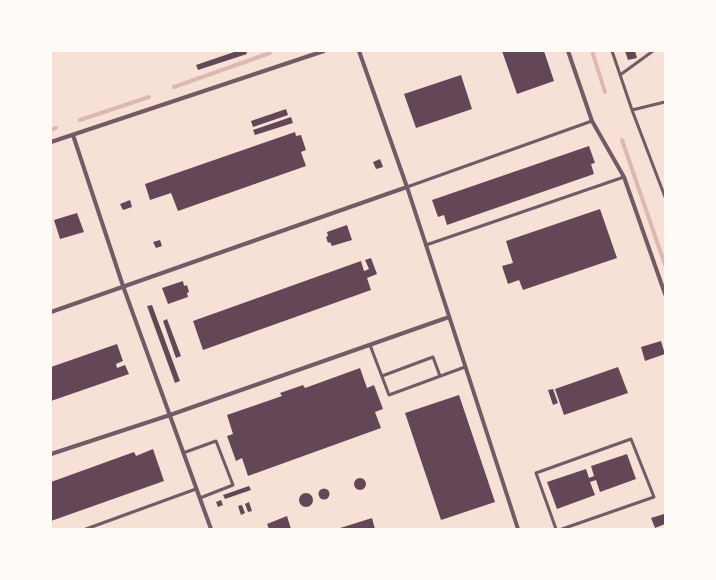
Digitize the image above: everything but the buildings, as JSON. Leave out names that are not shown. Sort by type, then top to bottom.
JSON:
[{"type":"street","points":[[51,142],[324,51]]},
{"type":"street","points":[[359,51],[407,187],[518,529]]},
{"type":"street","points":[[568,51],[592,121],[624,177],[665,294]]},
{"type":"street","points":[[73,135],[123,286],[211,529]]},
{"type":"street","points":[[51,312],[407,187]]},
{"type":"street","points":[[51,454],[170,415],[449,317]]},
{"type":"lane","points":[[612,51],[632,110],[665,197]]},
{"type":"lane","points":[[620,75],[653,51]]},
{"type":"lane","points":[[632,110],[665,102]]},
{"type":"lane","points":[[407,187],[592,121]]},
{"type":"lane","points":[[426,245],[624,177]]},
{"type":"lane","points":[[370,345],[389,395],[465,367]]},
{"type":"lane","points":[[382,376],[433,356],[440,376]]},
{"type":"lane","points":[[556,529],[536,473],[631,439],[654,497],[562,529]]},
{"type":"lane","points":[[183,453],[216,440],[233,485],[200,498]]},
{"type":"lane","points":[[86,529],[196,489]]},
{"type":"waterway","points":[[592,51],[605,92]]},
{"type":"waterway","points":[[174,87],[270,53]]},
{"type":"waterway","points":[[80,120],[149,97]]},
{"type":"waterway","points":[[51,130],[56,128]]},
{"type":"waterway","points":[[622,140],[665,265]]}]
